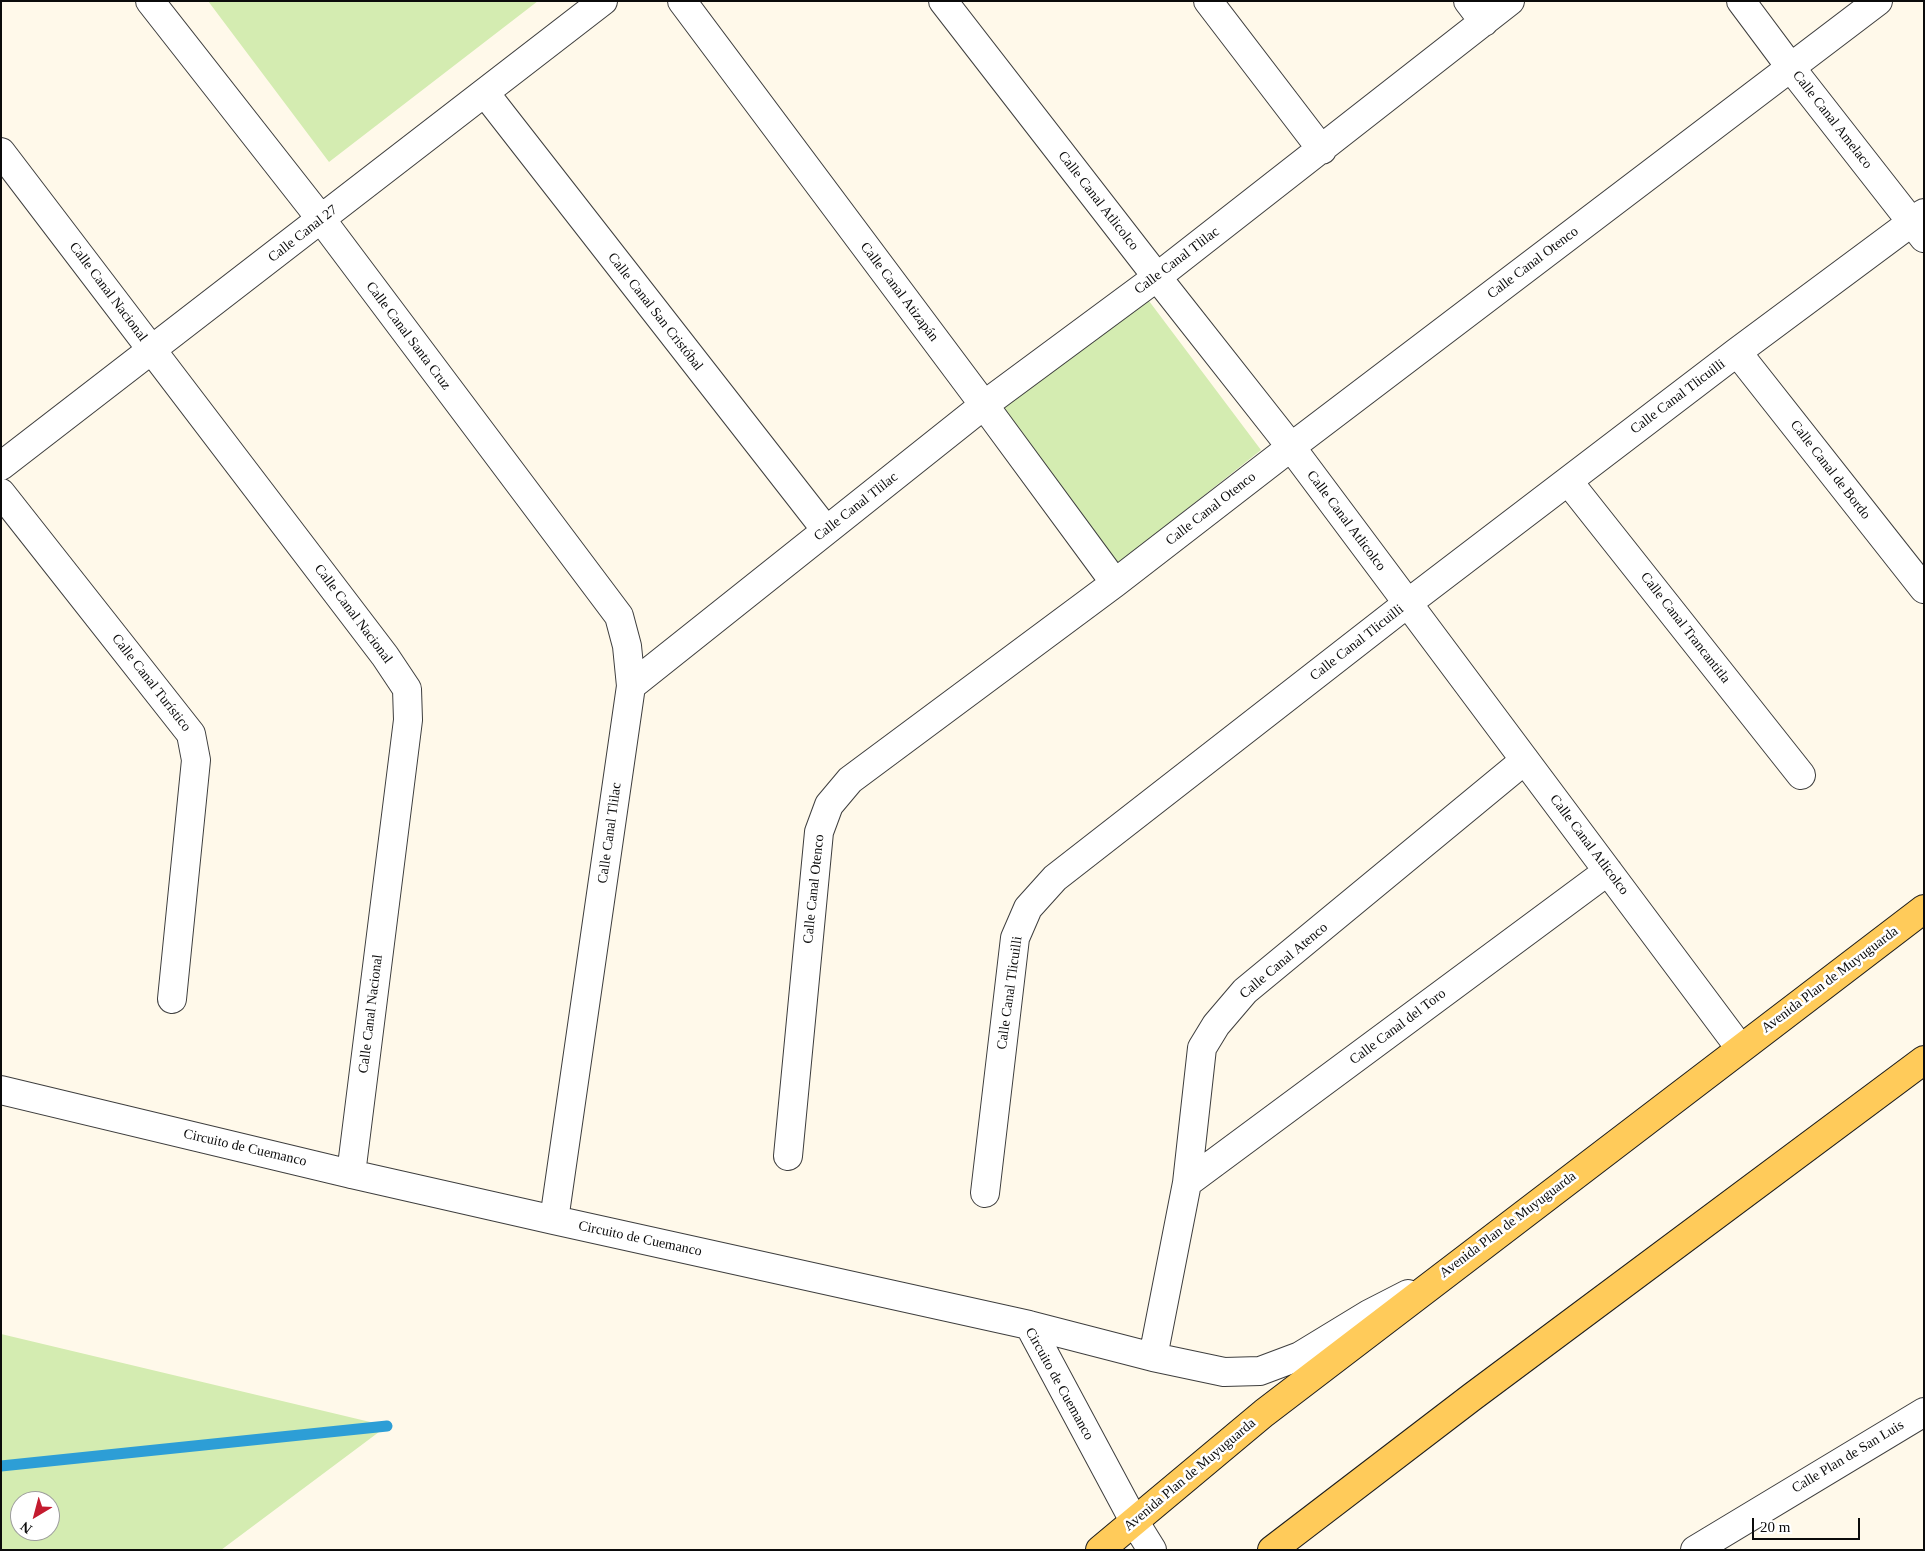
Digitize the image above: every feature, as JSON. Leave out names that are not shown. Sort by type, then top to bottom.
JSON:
[{"type":"main road","name":"Avenida Plan de Muyuguarda","points":[[1100,1550],[1264,1413],[1924,909]]},
{"type":"main road","points":[[1272,1550],[1472,1397],[1924,1060]]},
{"type":"street","name":"Calle Canal Santa Cruz","points":[[150,1],[321,219],[619,616],[627,646],[631,686]]},
{"type":"street","name":"Calle Canal 27","points":[[1,466],[603,1]]},
{"type":"street","name":"Calle Canal Atizapán","points":[[682,1],[1115,583]]},
{"type":"street","name":"Calle Canal Atlicolco","points":[[943,1],[1291,447],[1740,1048]]},
{"type":"street","points":[[1208,1],[1322,150]]},
{"type":"street","name":"Calle Canal Tlilac","points":[[554,1220],[631,686],[984,405],[1157,277],[1322,150],[1476,12],[1510,1]]},
{"type":"street","name":"Calle Canal Amelaco","points":[[1741,1],[1791,68],[1920,224]]},
{"type":"street","name":"Calle Canal Otenco","points":[[788,1156],[819,832],[829,805],[850,780],[1115,583],[1878,1]]},
{"type":"street","name":"Calle Canal San Cristóbal","points":[[485,93],[826,530]]},
{"type":"street","name":"Calle Canal Nacional","points":[[1,152],[385,656],[408,690],[407,730],[351,1174]]},
{"type":"street","name":"Calle Canal Tlicuilli","points":[[985,1193],[1015,938],[1028,908],[1054,878],[1408,603],[1737,352],[1920,224]]},
{"type":"street","name":"Calle Canal de Bordo","points":[[1737,352],[1924,589]]},
{"type":"street","name":"Calle Canal Trancantitla","points":[[1568,481],[1801,775]]},
{"type":"street","name":"Calle Canal Turístico","points":[[1,494],[191,734],[196,760],[172,999]]},
{"type":"street","name":"Calle Canal Atenco","points":[[1153,1357],[1187,1183],[1202,1048],[1216,1025],[1245,991],[1525,760]]},
{"type":"street","name":"Calle Canal del Toro","points":[[1187,1183],[1608,871]]},
{"type":"street","name":"Circuito de Cuemanco","points":[[1,1090],[351,1174],[1029,1325],[1134,1521],[1152,1550]]},
{"type":"street","points":[[1029,1325],[1153,1357],[1224,1372],[1260,1371],[1300,1356],[1369,1314],[1441,1277]]},
{"type":"street","name":"Calle Plan de San Luis","points":[[1695,1550],[1924,1412]]},
{"type":"green space","points":[[208,1],[538,1],[329,162]]},
{"type":"green space","points":[[1143,293],[1261,450],[1114,567],[994,403]]},
{"type":"green space","points":[[1,1334],[387,1426],[221,1550],[1,1550]]},
{"type":"waterway","points":[[1,1466],[387,1426]]}]
